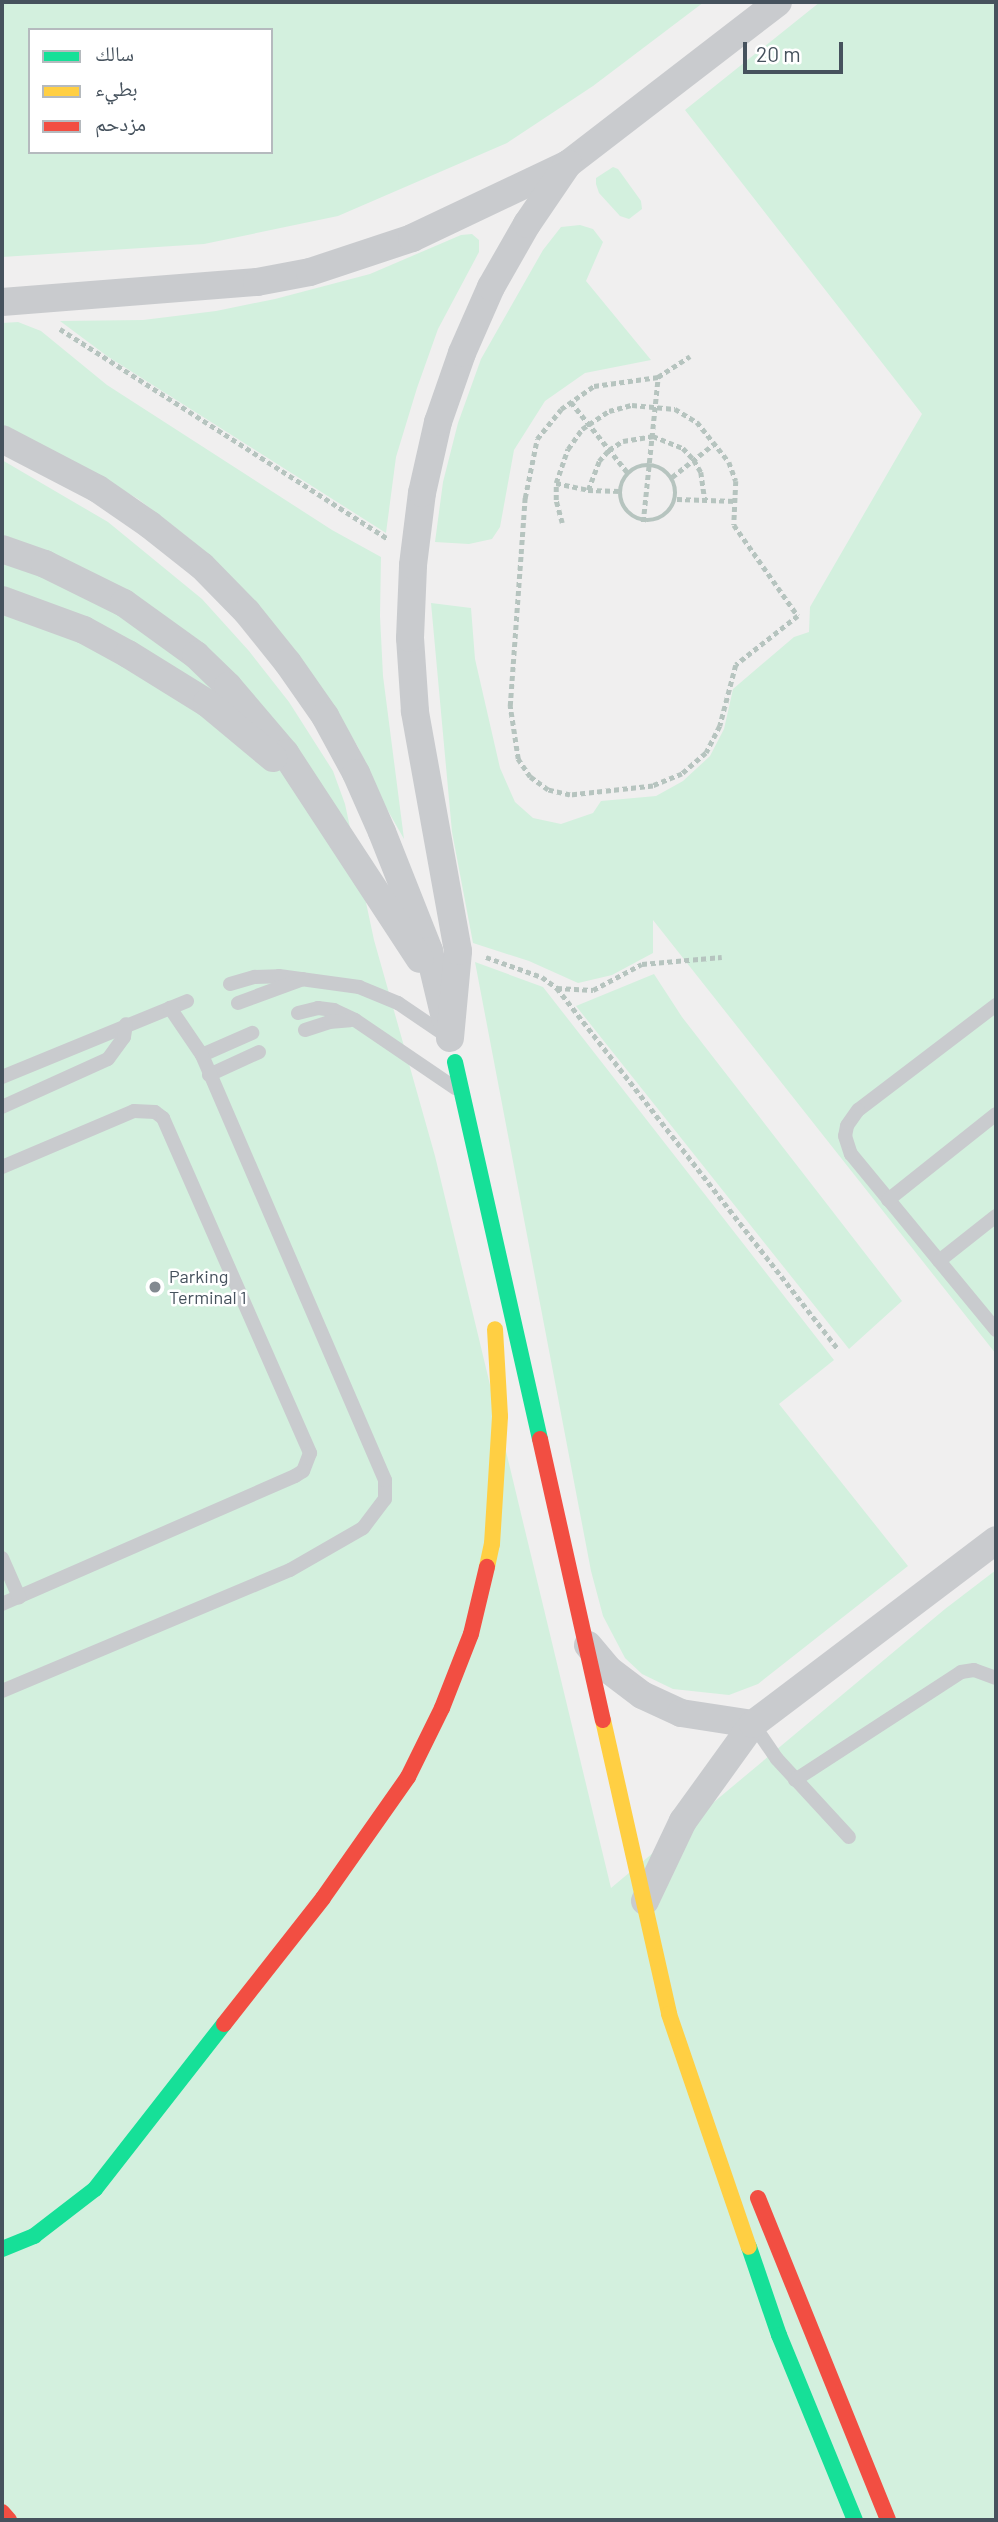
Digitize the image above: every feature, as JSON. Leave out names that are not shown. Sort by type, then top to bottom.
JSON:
[{"type":"main road","points":[[452,1050],[669,2014],[779,2335],[855,2520]]},
{"type":"main road","points":[[2,2249],[34,2236],[64,2215],[95,2189],[120,2160],[330,1887],[408,1777],[442,1708],[471,1634],[492,1544],[500,1416],[488,1213]]},
{"type":"main road","points":[[669,2014],[701,2058]]},
{"type":"main road","points":[[751,2182],[888,2520]]},
{"type":"main road","points":[[2,2512],[9,2520]]},
{"type":"street","points":[[2,302],[203,288],[310,272],[412,238],[568,164],[778,2]]},
{"type":"street","points":[[452,1050],[458,951],[415,711],[410,638],[415,550],[422,493],[438,422],[462,353],[491,287],[527,223],[568,164]]},
{"type":"street","points":[[2,439],[98,489],[150,525],[202,566],[247,612],[288,663],[325,716],[356,773],[412,905],[439,988],[452,1050]]},
{"type":"street","points":[[2,549],[45,564],[124,603],[187,648],[258,718],[309,790],[439,988]]},
{"type":"street","points":[[2,600],[83,630],[171,680],[234,724],[309,790]]},
{"type":"street","points":[[645,1901],[684,1821],[753,1724],[996,1540]]},
{"type":"street","points":[[582,1637],[609,1670],[642,1696],[681,1713],[753,1724]]},
{"type":"lane","points":[[230,984],[267,976],[305,978],[339,982],[380,994],[416,1014],[452,1050]]},
{"type":"lane","points":[[238,1003],[305,978]]},
{"type":"lane","points":[[2,1077],[126,1024],[187,1002]]},
{"type":"lane","points":[[994,1323],[888,1200],[846,1145],[845,1136],[851,1118],[996,1005]]},
{"type":"lane","points":[[2,1692],[290,1570],[363,1528],[385,1499],[385,1480],[209,1075],[190,1024],[170,1008]]},
{"type":"lane","points":[[298,1013],[326,1009],[355,1020],[463,1093]]},
{"type":"lane","points":[[305,1030],[329,1022],[355,1020]]},
{"type":"lane","points":[[2,1107],[108,1059],[124,1037],[126,1024]]},
{"type":"lane","points":[[202,1055],[252,1033]]},
{"type":"lane","points":[[209,1075],[259,1052]]},
{"type":"lane","points":[[2,1167],[134,1111],[155,1112],[163,1118],[310,1453],[303,1471],[295,1476],[2,1604]]},
{"type":"lane","points":[[888,1200],[996,1114]]},
{"type":"lane","points":[[939,1261],[996,1216]]},
{"type":"lane","points":[[2,1558],[19,1597]]},
{"type":"lane","points":[[795,1780],[961,1672],[974,1670],[996,1678]]},
{"type":"lane","points":[[753,1724],[795,1780],[849,1837]]},
{"type":"path","points":[[37,300],[63,332],[378,536],[415,550]]},
{"type":"path","points":[[562,523],[556,500],[556,483],[568,449],[588,423],[609,411],[632,405],[675,410],[696,422],[729,462],[736,481],[734,525],[739,536],[798,616],[736,665],[720,726],[706,753],[682,774],[653,786],[570,795],[548,790],[530,777],[518,759],[512,738],[511,694],[528,470],[537,439],[561,409],[594,386],[658,377],[690,356]]},
{"type":"path","points":[[643,522],[658,377]]},
{"type":"path","points":[[571,402],[628,473]]},
{"type":"path","points":[[589,490],[599,461],[609,450],[623,441],[653,436],[683,448],[694,460],[701,472],[705,500]]},
{"type":"path","points":[[672,477],[715,443]]},
{"type":"path","points":[[649,464],[662,468],[672,477],[677,499],[670,512],[657,521],[643,522],[630,516],[622,505],[620,491],[628,473],[649,464]]},
{"type":"path","points":[[556,483],[589,490],[620,491]]},
{"type":"path","points":[[677,499],[736,501]]},
{"type":"path","points":[[458,951],[497,959],[542,977],[557,988],[838,1349]]},
{"type":"path","points":[[557,988],[593,990],[642,964],[722,957]]},
{"type":"green space","points":[[2,2],[704,2],[593,86],[507,143],[338,216],[204,244],[2,257]]},
{"type":"green space","points":[[820,2],[996,2],[996,1354],[653,920],[653,953],[612,975],[578,983],[529,961],[473,943],[452,832],[431,603],[471,608],[475,659],[500,768],[515,802],[533,818],[561,824],[593,813],[601,801],[656,796],[683,781],[710,756],[724,729],[733,689],[794,637],[809,632],[810,607],[922,414],[685,110]]},
{"type":"green space","points":[[613,167],[618,169],[641,201],[642,209],[629,219],[620,216],[599,193],[596,184],[596,178]]},
{"type":"green space","points":[[580,225],[593,229],[603,242],[586,281],[651,360],[585,373],[545,401],[514,450],[500,527],[492,539],[469,544],[435,542],[443,482],[458,423],[481,359],[543,250],[561,227]]},
{"type":"green space","points":[[472,234],[479,240],[479,252],[438,329],[417,388],[396,457],[386,533],[107,356],[60,321],[143,320],[216,311],[275,299],[370,274],[461,235]]},
{"type":"green space","points":[[18,322],[41,331],[107,385],[332,530],[381,557],[383,676],[404,839],[383,802],[358,747],[328,698],[241,588],[190,539],[138,499],[72,461],[2,429],[2,323]]},
{"type":"green space","points":[[2,460],[108,522],[202,599],[249,651],[289,702],[333,771],[345,804],[374,940],[435,1156],[611,1888],[945,1609],[996,1570],[996,2520],[2,2520]]},
{"type":"green space","points":[[475,962],[543,987],[834,1360],[779,1404],[908,1566],[758,1684],[729,1695],[673,1689],[642,1674],[625,1658],[603,1616],[591,1571]]},
{"type":"green space","points":[[654,974],[682,1017],[902,1301],[849,1349],[576,1006]]},
{"type":"traffic: fast","points":[[455,1062],[540,1439]]},
{"type":"traffic: fast","points":[[2,2249],[34,2236],[95,2189],[224,2024]]},
{"type":"traffic: fast","points":[[749,2247],[779,2335],[855,2520]]},
{"type":"traffic: slow","points":[[487,1567],[492,1544],[500,1416],[495,1329]]},
{"type":"traffic: slow","points":[[603,1720],[669,2014],[749,2247]]},
{"type":"traffic: jam","points":[[540,1439],[603,1720]]},
{"type":"traffic: jam","points":[[224,2024],[323,1898],[408,1777],[442,1708],[471,1634],[487,1567]]},
{"type":"traffic: jam","points":[[758,2198],[888,2520]]},
{"type":"traffic: jam","points":[[2,2512],[9,2520]]},
{"type":"place","name":"Parking Terminal 1","points":[[155,1287]]}]
